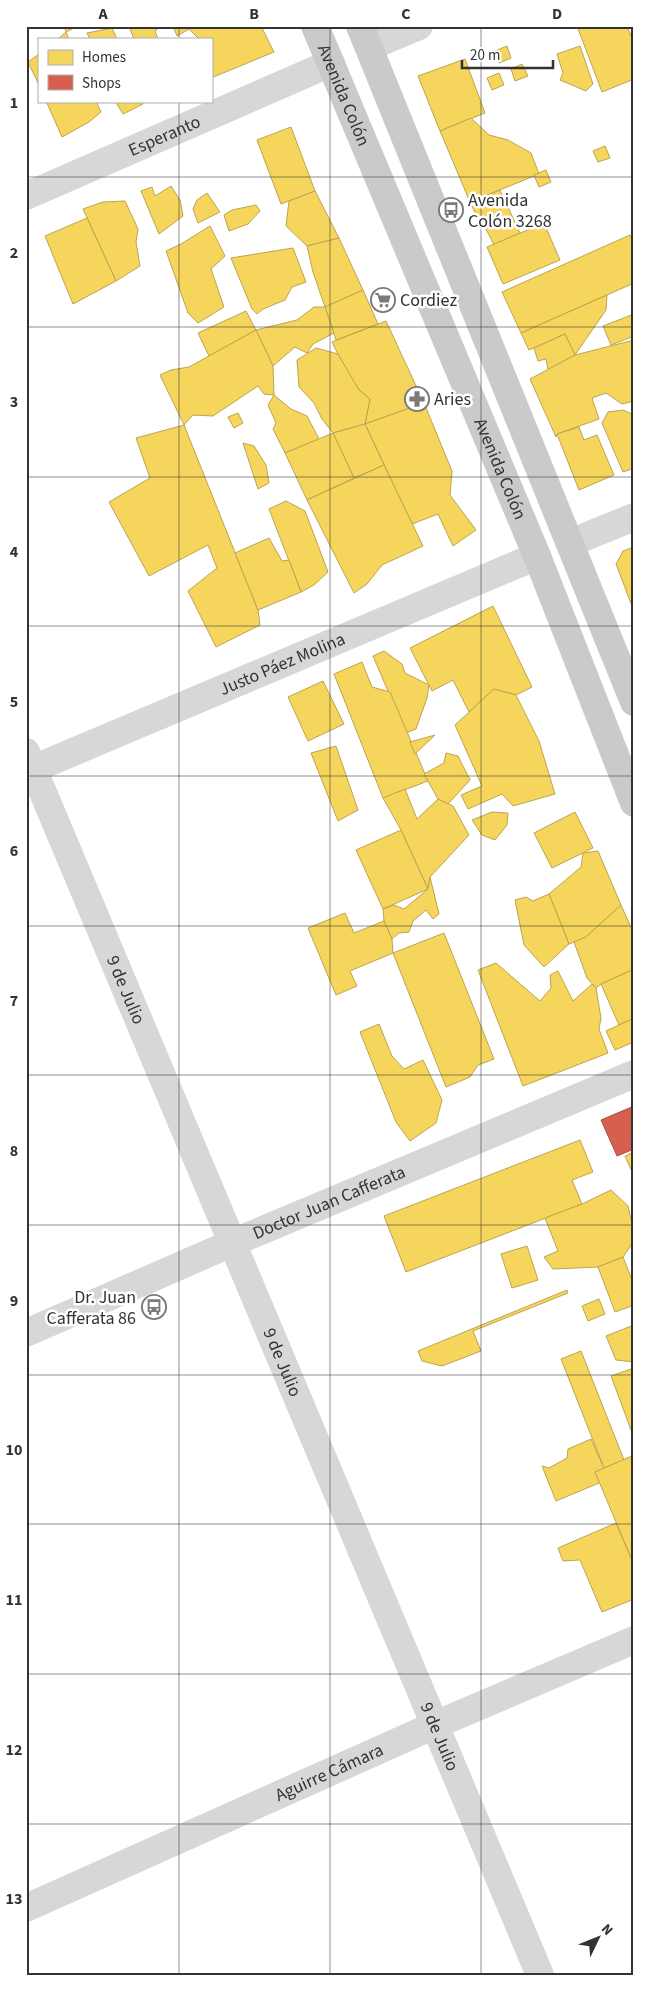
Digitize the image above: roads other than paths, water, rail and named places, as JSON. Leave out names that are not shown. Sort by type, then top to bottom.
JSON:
[{"type":"main road","name":"Avenida Colón","points":[[315,26],[537,556],[634,803]]},
{"type":"main road","name":"Avenida Colón","points":[[365,37],[634,702]]},
{"type":"street","points":[[365,37],[420,26]]},
{"type":"street","name":"Esperanto","points":[[26,196],[331,63]]},
{"type":"street","points":[[570,544],[634,517]]},
{"type":"street","name":"Justo Páez Molina","points":[[29,764],[537,556]]},
{"type":"street","name":"9 de Julio","points":[[29,764],[540,1975]]},
{"type":"street","name":"Doctor Juan Cafferata","points":[[26,1333],[232,1243],[634,1074]]},
{"type":"street","name":"Aguirre Cámara","points":[[26,1908],[435,1725],[634,1640]]},
{"type":"place","name":"Avenida Colón 3268","points":[[451,210]]},
{"type":"place","name":"Cordiez","points":[[383,300]]},
{"type":"place","name":"Aries","points":[[417,399]]},
{"type":"place","name":"Dr. Juan Cafferata 86","points":[[154,1307]]}]
